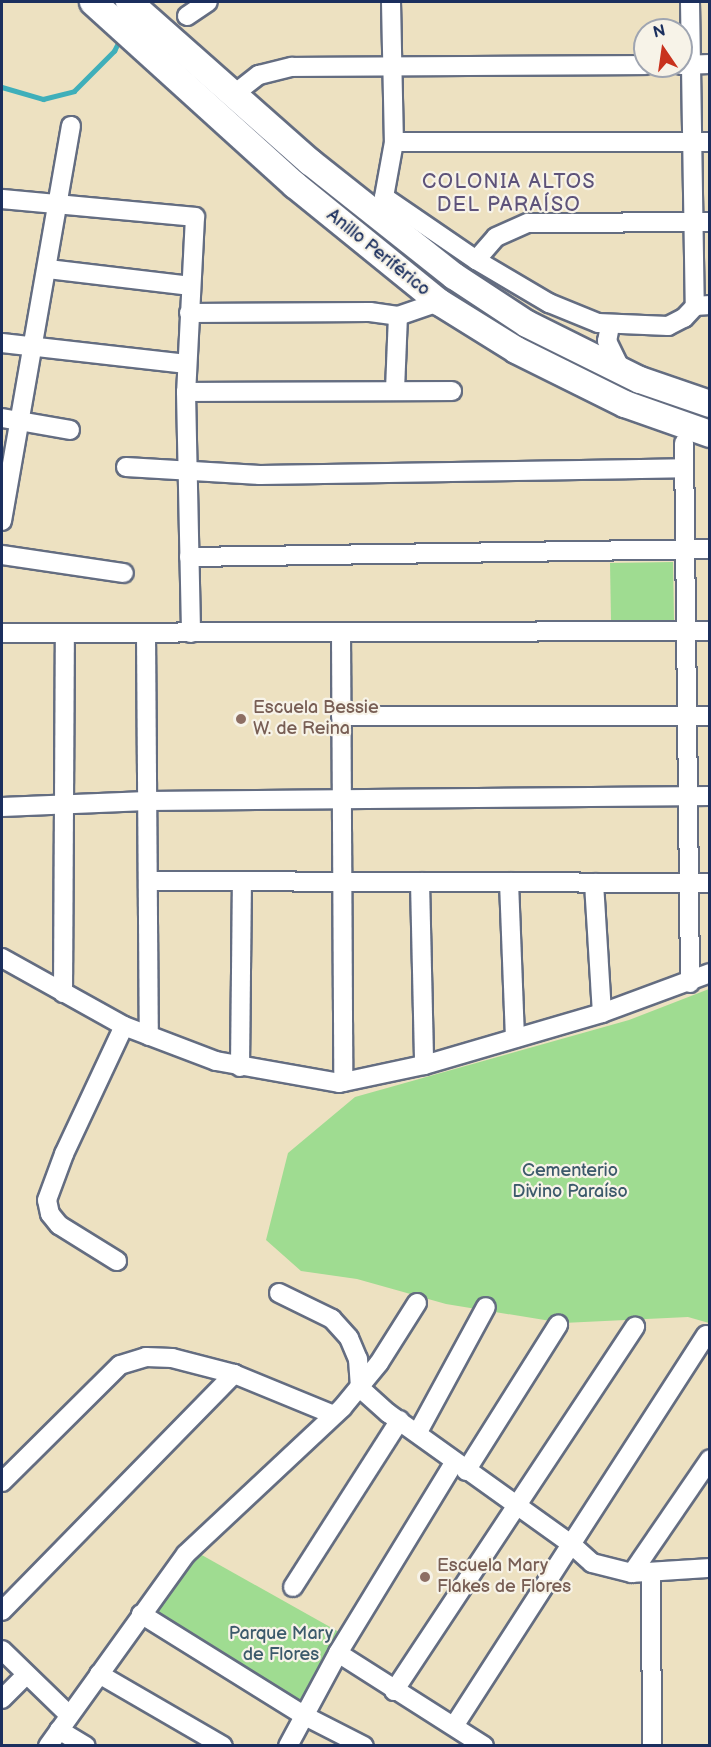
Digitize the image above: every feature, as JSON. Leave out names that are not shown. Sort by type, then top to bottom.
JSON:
[{"type":"highway","name":"Anillo Periférico","points":[[93,2],[295,185],[439,302],[516,350],[625,404],[710,434]]},
{"type":"highway","name":"Anillo Periférico","points":[[129,2],[310,162],[454,276],[527,324],[621,370],[710,404]]},
{"type":"highway","points":[[625,404],[684,443],[710,451]]},
{"type":"street","points":[[187,16],[208,2]]},
{"type":"street","points":[[392,2],[391,66],[394,141],[384,197],[476,260],[549,303],[610,326],[668,326],[702,305],[701,142],[690,2]]},
{"type":"street","points":[[233,95],[271,69],[633,65]]},
{"type":"street","points":[[2,521],[60,202],[71,126]]},
{"type":"street","points":[[394,141],[701,142]]},
{"type":"street","points":[[2,199],[60,202],[195,217],[186,392],[191,633]]},
{"type":"street","points":[[476,260],[496,237],[528,223],[701,223]]},
{"type":"street","points":[[48,269],[191,286]]},
{"type":"street","points":[[189,313],[370,312],[398,316],[439,302]]},
{"type":"street","points":[[395,390],[398,316]]},
{"type":"street","points":[[610,326],[607,342],[621,370]]},
{"type":"street","points":[[2,343],[187,364]]},
{"type":"street","points":[[186,392],[452,391]]},
{"type":"street","points":[[2,418],[70,430]]},
{"type":"street","points":[[684,443],[688,716],[686,796],[690,983]]},
{"type":"street","points":[[126,467],[186,468],[260,475],[684,468]]},
{"type":"street","points":[[189,557],[710,549]]},
{"type":"street","points":[[2,555],[124,573]]},
{"type":"street","points":[[2,633],[710,631]]},
{"type":"street","points":[[146,633],[149,1036]]},
{"type":"street","points":[[341,633],[343,1082]]},
{"type":"street","points":[[63,993],[62,806],[65,634]]},
{"type":"street","points":[[341,716],[710,716]]},
{"type":"street","points":[[2,807],[147,801],[710,796]]},
{"type":"street","points":[[148,881],[710,883]]},
{"type":"street","points":[[240,1067],[242,881]]},
{"type":"street","points":[[420,882],[424,1065]]},
{"type":"street","points":[[509,882],[515,1038]]},
{"type":"street","points":[[594,883],[602,1013]]},
{"type":"street","points":[[2,958],[124,1026],[149,1036],[240,1067],[343,1082],[424,1065],[602,1013],[690,983],[710,973]]},
{"type":"street","points":[[117,1261],[59,1225],[50,1214],[47,1200],[64,1154],[124,1026]]},
{"type":"street","points":[[279,1293],[332,1319],[349,1338],[358,1359],[360,1388],[460,1467],[571,1544],[592,1563],[632,1573],[710,1568]]},
{"type":"street","points":[[48,1746],[141,1614],[194,1546],[360,1388],[417,1303]]},
{"type":"street","points":[[418,1432],[486,1307]]},
{"type":"street","points":[[288,1746],[338,1653],[460,1467],[558,1325]]},
{"type":"street","points":[[394,1691],[518,1508],[635,1327]]},
{"type":"street","points":[[454,1726],[706,1335]]},
{"type":"street","points":[[2,1482],[120,1365],[146,1357],[172,1358],[234,1374],[334,1415]]},
{"type":"street","points":[[2,1611],[234,1374]]},
{"type":"street","points":[[293,1587],[400,1420]]},
{"type":"street","points":[[632,1573],[710,1459]]},
{"type":"street","points":[[651,1572],[652,1746]]},
{"type":"street","points":[[141,1614],[305,1716],[364,1746]]},
{"type":"street","points":[[2,1650],[86,1746]]},
{"type":"street","points":[[338,1653],[394,1691],[484,1746]]},
{"type":"street","points":[[99,1674],[223,1746]]},
{"type":"street","points":[[2,1699],[26,1675]]},
{"type":"green space","points":[[673,562],[674,624],[611,625],[610,563]]},
{"type":"green space","name":"Cementerio Divino Paraíso","points":[[709,989],[709,1323],[688,1317],[563,1323],[446,1304],[357,1279],[301,1271],[266,1240],[288,1153],[355,1097],[629,1020]]},
{"type":"green space","name":"Parque Mary de Flores","points":[[200,1554],[339,1632],[300,1703],[147,1614],[174,1577]]},
{"type":"waterway","points":[[2,87],[43,99],[74,91],[114,51],[121,37]]},
{"type":"place","name":"Escuela Bessie W. de Reina","points":[[241,719]]},
{"type":"place","name":"Escuela Mary Flakes de Flores","points":[[425,1577]]},
{"type":"district","name":"COLONIA ALTOS DEL PARAÍSO","points":[[509,194]]}]
